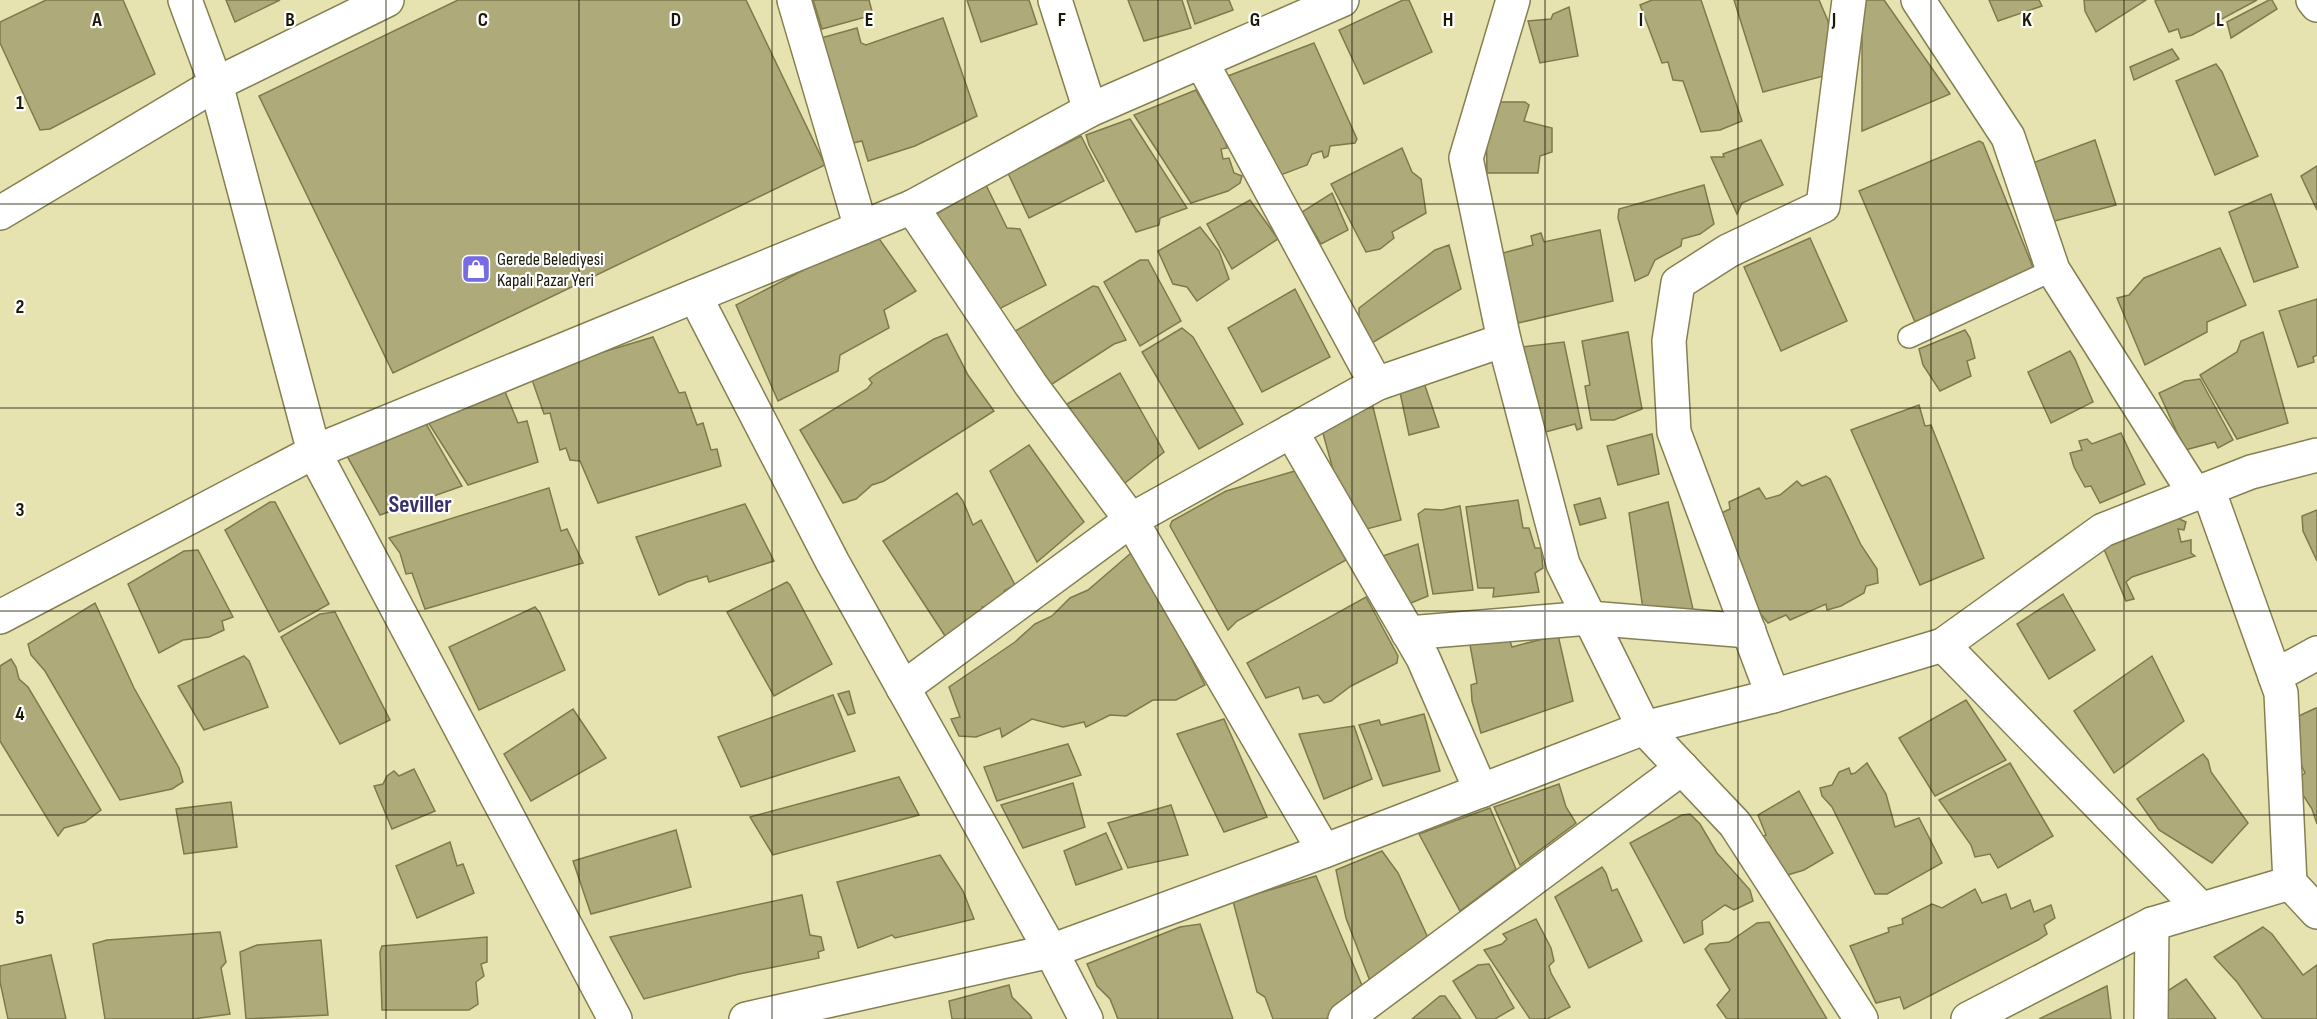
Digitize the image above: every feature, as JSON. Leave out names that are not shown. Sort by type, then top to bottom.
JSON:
[{"type":"street","points":[[185,0],[216,84],[314,452],[615,1019]]},
{"type":"street","points":[[0,213],[216,84],[387,0]]},
{"type":"street","points":[[794,0],[861,228]]},
{"type":"street","points":[[1055,0],[1090,110]]},
{"type":"street","points":[[0,617],[314,452],[912,207],[1090,110],[1342,0]]},
{"type":"street","points":[[1514,0],[1466,158],[1504,340],[1563,564],[1644,728],[1735,824],[1861,1019]]},
{"type":"street","points":[[1773,696],[1674,432],[1669,341],[1678,284],[1728,251],[1823,206],[1849,0]]},
{"type":"street","points":[[1918,0],[2008,137],[2053,270],[2201,492],[2281,693],[2290,884],[2317,912]]},
{"type":"street","points":[[2313,0],[2317,5]]},
{"type":"street","points":[[1202,63],[1376,384]]},
{"type":"street","points":[[912,207],[1031,385],[1131,520],[1324,851]]},
{"type":"street","points":[[694,296],[833,563],[1051,951],[1086,1019]]},
{"type":"street","points":[[903,688],[1131,520],[1376,384],[1504,340]]},
{"type":"street","points":[[1291,431],[1423,658],[1481,791]]},
{"type":"street","points":[[746,1019],[1051,951],[1324,851],[1644,728],[1773,696],[1944,645],[2103,530],[2251,472],[2317,455]]},
{"type":"street","points":[[1408,633],[1589,618],[1749,631]]},
{"type":"street","points":[[1944,645],[2201,909]]},
{"type":"street","points":[[2275,676],[2317,653]]},
{"type":"street","points":[[1362,1014],[1682,768]]},
{"type":"street","points":[[1968,1019],[2152,924],[2290,884]]},
{"type":"street","points":[[2151,1019],[2152,924]]},
{"type":"lane","points":[[1909,337],[2053,270]]},
{"type":"building","points":[[46,0],[123,0],[155,74],[50,129],[40,130],[0,43],[0,22]]},
{"type":"building","points":[[226,0],[280,0],[235,22]]},
{"type":"building","name":"Gerede Belediyesi Kapalı Pazar Yeri","points":[[458,0],[746,0],[825,165],[393,373],[259,96]]},
{"type":"building","points":[[813,0],[869,0],[873,15],[822,29]]},
{"type":"building","points":[[967,0],[1029,0],[1037,24],[981,42]]},
{"type":"building","points":[[1128,0],[1182,0],[1191,28],[1144,41]]},
{"type":"building","points":[[1187,0],[1229,0],[1233,10],[1195,24]]},
{"type":"building","points":[[1403,0],[1409,0],[1432,52],[1364,84],[1339,30]]},
{"type":"building","points":[[1652,0],[1701,0],[1742,121],[1720,130],[1701,132],[1683,81],[1673,80],[1668,62],[1662,63],[1640,5]]},
{"type":"building","points":[[1734,0],[1819,0],[1828,21],[1835,73],[1763,92]]},
{"type":"building","points":[[1862,0],[1884,0],[1950,94],[1862,131]]},
{"type":"building","points":[[1989,0],[2039,0],[2042,6],[1998,21]]},
{"type":"building","points":[[2084,0],[2146,0],[2096,32],[2085,11]]},
{"type":"building","points":[[2257,0],[2192,35],[2181,38],[2178,29],[2169,32],[2155,1]]},
{"type":"building","points":[[2272,0],[2277,9],[2231,38],[2227,22]]},
{"type":"building","points":[[1569,7],[1578,56],[1540,63],[1528,21],[1551,19],[1553,14]]},
{"type":"building","points":[[943,18],[977,116],[915,146],[868,161],[862,141],[853,143],[821,38],[857,28],[861,43],[866,45]]},
{"type":"building","points":[[1314,43],[1357,139],[1355,143],[1330,146],[1328,156],[1324,158],[1322,151],[1312,154],[1307,165],[1270,179],[1220,79]]},
{"type":"building","points":[[2172,49],[2179,59],[2134,80],[2130,67]]},
{"type":"building","points":[[2216,64],[2222,72],[2258,156],[2215,175],[2176,81]]},
{"type":"building","points":[[1196,90],[1225,140],[1227,148],[1221,149],[1223,159],[1229,158],[1234,173],[1242,176],[1240,183],[1228,191],[1191,203],[1134,115]]},
{"type":"building","points":[[1494,102],[1525,102],[1529,105],[1524,121],[1552,128],[1552,152],[1540,156],[1538,173],[1487,173],[1486,122]]},
{"type":"building","points":[[1130,119],[1187,208],[1160,218],[1159,225],[1136,232],[1089,145],[1086,135]]},
{"type":"building","points":[[1081,136],[1104,181],[1029,218],[1008,173]]},
{"type":"building","points":[[1761,140],[1783,185],[1742,203],[1737,214],[1711,157],[1724,157],[1723,154]]},
{"type":"building","points":[[2095,140],[2116,205],[2043,224],[2030,164]]},
{"type":"building","points":[[1979,141],[1983,143],[2034,270],[1915,322],[1859,191]]},
{"type":"building","points":[[1402,148],[1412,172],[1421,179],[1426,213],[1392,232],[1394,238],[1380,249],[1366,252],[1331,184]]},
{"type":"building","points":[[2317,166],[2317,210],[2301,176]]},
{"type":"building","points":[[986,185],[1007,228],[1020,229],[1046,285],[989,314],[933,216]]},
{"type":"building","points":[[1704,185],[1714,224],[1700,234],[1682,239],[1681,246],[1655,260],[1648,275],[1635,281],[1618,218],[1619,209]]},
{"type":"building","points":[[1332,193],[1348,230],[1321,244],[1302,212]]},
{"type":"building","points":[[2271,194],[2298,267],[2254,282],[2229,212]]},
{"type":"building","points":[[1250,200],[1278,239],[1232,269],[1207,224]]},
{"type":"building","points":[[1200,227],[1219,251],[1229,279],[1197,301],[1187,287],[1173,284],[1158,251]]},
{"type":"building","points":[[1600,230],[1613,301],[1518,323],[1499,254],[1533,245],[1531,236],[1541,233],[1544,242]]},
{"type":"building","points":[[875,233],[916,291],[884,310],[889,328],[840,355],[838,371],[778,401],[736,305]]},
{"type":"building","points":[[1810,238],[1847,321],[1781,351],[1744,267]]},
{"type":"building","points":[[1449,245],[1461,289],[1372,343],[1359,323],[1359,308],[1435,250]]},
{"type":"building","points":[[2220,248],[2246,305],[2207,322],[2207,332],[2145,365],[2117,298],[2129,295],[2144,278]]},
{"type":"building","points":[[1140,260],[1148,260],[1181,321],[1140,346],[1104,282]]},
{"type":"building","points":[[1093,286],[1098,287],[1126,340],[1114,344],[1046,388],[1010,334]]},
{"type":"building","points":[[1295,289],[1330,357],[1262,392],[1228,328]]},
{"type":"building","points":[[2317,299],[2317,355],[2313,357],[2314,362],[2298,367],[2279,311]]},
{"type":"building","points":[[1182,328],[1193,337],[1243,424],[1199,449],[1142,352]]},
{"type":"building","points":[[1965,330],[1970,338],[1975,358],[1967,361],[1971,376],[1940,391],[1923,365],[1919,349]]},
{"type":"building","points":[[1628,332],[1642,409],[1614,420],[1591,420],[1585,386],[1590,385],[1582,341]]},
{"type":"building","points":[[2263,332],[2288,423],[2237,439],[2200,375],[2237,352],[2241,341]]},
{"type":"building","points":[[947,334],[968,375],[994,411],[884,481],[872,485],[856,499],[843,503],[800,430],[867,389],[872,383],[869,379],[877,373],[934,339]]},
{"type":"building","points":[[653,337],[679,393],[685,392],[697,425],[703,423],[711,450],[717,449],[721,466],[598,503],[580,461],[570,460],[566,448],[560,450],[550,413],[544,414],[530,374]]},
{"type":"building","points":[[1564,342],[1582,428],[1577,430],[1575,424],[1538,434],[1522,347]]},
{"type":"building","points":[[2070,351],[2093,402],[2051,423],[2028,372]]},
{"type":"building","points":[[1418,365],[1439,427],[1409,435],[1397,378]]},
{"type":"building","points":[[1120,373],[1164,452],[1120,487],[1067,404]]},
{"type":"building","points":[[2200,379],[2233,440],[2218,448],[2215,442],[2185,450],[2159,393],[2185,381]]},
{"type":"building","points":[[501,382],[518,423],[527,421],[538,462],[468,485],[426,419]]},
{"type":"building","points":[[1370,395],[1401,520],[1363,530],[1337,484],[1319,419]]},
{"type":"building","points":[[1919,405],[1925,426],[1931,425],[1984,558],[1920,585],[1851,430]]},
{"type":"building","points":[[420,422],[425,422],[462,486],[380,515],[347,456]]},
{"type":"building","points":[[2121,433],[2145,484],[2100,503],[2091,486],[2085,487],[2074,467],[2070,453],[2082,450],[2079,441],[2087,439],[2092,444]]},
{"type":"building","points":[[1652,434],[1659,474],[1618,485],[1607,446]]},
{"type":"building","points":[[1029,445],[1084,522],[1037,562],[990,471]]},
{"type":"building","points":[[1295,471],[1346,560],[1237,621],[1228,630],[1170,526],[1172,521],[1226,491]]},
{"type":"building","points":[[1826,476],[1830,479],[1861,545],[1877,569],[1878,583],[1866,586],[1864,593],[1841,606],[1827,610],[1826,604],[1790,620],[1786,615],[1768,623],[1749,600],[1710,518],[1730,509],[1729,502],[1759,488],[1766,499],[1780,495],[1797,481],[1802,486]]},
{"type":"building","points":[[549,488],[561,531],[567,529],[583,563],[425,609],[412,573],[406,574],[400,553],[389,538]]},
{"type":"building","points":[[957,493],[973,525],[981,520],[1015,585],[1004,591],[1004,604],[982,607],[988,618],[953,648],[883,541]]},
{"type":"building","points":[[1600,498],[1606,518],[1580,525],[1574,505]]},
{"type":"building","points":[[1518,500],[1523,528],[1529,528],[1535,548],[1541,548],[1543,568],[1535,573],[1539,592],[1493,597],[1494,588],[1478,588],[1466,507]]},
{"type":"building","points":[[270,502],[275,502],[329,604],[279,632],[225,530]]},
{"type":"building","points":[[1668,502],[1693,609],[1644,616],[1629,513]]},
{"type":"building","points":[[745,504],[774,561],[709,582],[707,576],[659,595],[636,537]]},
{"type":"building","points":[[1460,506],[1473,590],[1433,594],[1418,514],[1425,509],[1442,510]]},
{"type":"building","points":[[2317,510],[2317,561],[2303,531],[2302,516]]},
{"type":"building","points":[[2175,517],[2186,522],[2184,530],[2178,529],[2181,542],[2191,540],[2191,553],[2195,556],[2132,577],[2126,582],[2134,599],[2126,601],[2098,535]]},
{"type":"building","points":[[1418,544],[1428,596],[1406,605],[1380,557]]},
{"type":"building","points":[[198,550],[233,617],[222,621],[224,630],[209,637],[183,640],[159,653],[128,584],[184,551]]},
{"type":"building","points":[[1131,553],[1155,588],[1205,685],[1176,700],[1153,700],[1126,716],[1110,715],[1086,727],[1084,722],[1063,727],[1032,719],[1002,737],[1000,728],[976,737],[959,736],[951,719],[960,717],[949,687],[1015,642],[1035,624],[1052,616],[1070,598],[1088,590]]},
{"type":"building","points":[[787,582],[832,664],[774,696],[727,612]]},
{"type":"building","points":[[2063,594],[2095,650],[2049,679],[2017,624]]},
{"type":"building","points":[[1366,597],[1398,656],[1397,663],[1351,686],[1331,701],[1324,703],[1318,695],[1303,699],[1299,687],[1266,698],[1247,663]]},
{"type":"building","points":[[95,603],[134,688],[179,768],[183,782],[172,789],[120,800],[45,671],[31,655],[28,644]]},
{"type":"building","points":[[535,607],[540,613],[565,670],[479,710],[449,647]]},
{"type":"building","points":[[335,612],[390,720],[340,744],[281,637],[320,614]]},
{"type":"building","points":[[1558,635],[1573,701],[1481,733],[1472,701],[1471,685],[1477,683],[1470,645],[1493,639],[1509,638],[1512,647]]},
{"type":"building","points":[[244,656],[249,661],[268,707],[204,730],[178,686]]},
{"type":"building","points":[[2152,656],[2184,721],[2114,773],[2074,711]]},
{"type":"building","points":[[11,659],[19,679],[28,687],[101,810],[85,822],[64,828],[58,836],[0,741],[0,666]]},
{"type":"building","points":[[849,691],[855,713],[848,715],[838,694]]},
{"type":"building","points":[[833,695],[855,751],[741,787],[718,737]]},
{"type":"building","points":[[1966,700],[2006,760],[1935,796],[1899,738]]},
{"type":"building","points":[[2316,708],[2317,824],[2297,779],[2305,773],[2290,741],[2288,721]]},
{"type":"building","points":[[573,709],[606,758],[531,801],[504,754]]},
{"type":"building","points":[[1424,714],[1440,771],[1383,786],[1359,725],[1379,720],[1381,725]]},
{"type":"building","points":[[1224,719],[1267,817],[1224,832],[1177,734]]},
{"type":"building","points":[[1354,726],[1372,779],[1324,799],[1299,734]]},
{"type":"building","points":[[1068,744],[1081,775],[997,801],[984,767]]},
{"type":"building","points":[[2203,754],[2208,760],[2211,772],[2248,823],[2212,863],[2159,830],[2137,799]]},
{"type":"building","points":[[1867,763],[1886,794],[1895,827],[1919,818],[1942,863],[1887,894],[1875,894],[1832,807],[1822,796],[1820,788],[1832,785],[1839,772],[1849,768],[1851,774],[1855,773]]},
{"type":"building","points":[[2010,763],[2053,836],[1998,868],[1990,854],[1975,857],[1971,845],[1939,800]]},
{"type":"building","points":[[414,769],[435,811],[392,829],[374,786],[383,784],[387,776],[394,771],[399,776]]},
{"type":"building","points":[[899,777],[919,815],[773,855],[750,817]]},
{"type":"building","points":[[1073,783],[1085,827],[1023,848],[1001,805]]},
{"type":"building","points":[[1559,784],[1566,807],[1576,823],[1520,865],[1494,807]]},
{"type":"building","points":[[1799,791],[1833,853],[1804,870],[1781,877],[1761,837],[1766,835],[1758,815]]},
{"type":"building","points":[[231,802],[237,847],[184,854],[176,809]]},
{"type":"building","points":[[1171,805],[1188,855],[1128,868],[1108,823]]},
{"type":"building","points":[[1490,808],[1516,869],[1460,911],[1419,834]]},
{"type":"building","points":[[1690,814],[1700,824],[1717,853],[1750,890],[1753,901],[1734,910],[1725,905],[1702,921],[1703,934],[1684,943],[1630,843],[1682,815]]},
{"type":"building","points":[[676,830],[691,887],[591,914],[573,861]]},
{"type":"building","points":[[1106,833],[1122,869],[1076,885],[1064,851]]},
{"type":"building","points":[[450,842],[457,866],[463,864],[474,893],[417,918],[396,866]]},
{"type":"building","points":[[1382,851],[1398,873],[1430,942],[1370,981],[1346,918],[1336,870]]},
{"type":"building","points":[[940,855],[963,891],[974,919],[895,938],[892,935],[858,948],[837,882]]},
{"type":"building","points":[[1602,867],[1612,891],[1617,889],[1642,941],[1589,968],[1555,897]]},
{"type":"building","points":[[1316,876],[1366,995],[1337,1010],[1326,1019],[1273,1019],[1265,997],[1257,992],[1233,901]]},
{"type":"building","points":[[1975,889],[1982,903],[2006,894],[2011,909],[2030,900],[2034,912],[2051,905],[2055,918],[2044,925],[2047,934],[2038,940],[1904,1009],[1900,997],[1876,1003],[1850,946],[1889,932],[1888,928],[1903,924],[1902,919],[1932,904],[1942,908]]},
{"type":"building","points":[[802,895],[810,935],[821,937],[824,950],[818,952],[819,958],[739,974],[644,999],[610,937]]},
{"type":"building","points":[[1536,919],[1551,948],[1554,961],[1549,966],[1551,973],[1570,1007],[1547,1019],[1530,1019],[1484,950],[1502,944],[1507,939],[1503,934]]},
{"type":"building","points":[[1769,922],[1827,1019],[1727,1019],[1717,1005],[1730,990],[1705,949],[1710,944],[1729,942],[1757,923]]},
{"type":"building","points":[[1200,924],[1233,1019],[1118,1019],[1110,999],[1097,986],[1087,964],[1180,927]]},
{"type":"building","points":[[2263,927],[2272,934],[2303,975],[2317,965],[2317,1019],[2263,1019],[2237,982],[2214,957]]},
{"type":"building","points":[[220,932],[226,962],[221,968],[230,1014],[193,1019],[105,1019],[93,944],[107,940]]},
{"type":"building","points":[[487,937],[487,962],[481,964],[484,976],[476,982],[478,1004],[469,1010],[382,1010],[380,952],[382,946]]},
{"type":"building","points":[[321,940],[328,1015],[246,1019],[240,952],[257,945]]},
{"type":"building","points":[[51,955],[66,1019],[8,1019],[0,982],[0,966]]},
{"type":"building","points":[[1489,964],[1514,1008],[1495,1019],[1477,1019],[1453,981],[1478,965]]},
{"type":"building","points":[[2186,979],[2216,1019],[2166,1019],[2155,999]]},
{"type":"building","points":[[1009,985],[1012,997],[1032,1019],[952,1019],[949,1001]]},
{"type":"building","points":[[2107,986],[2111,1019],[2039,1019]]},
{"type":"building","points":[[1440,996],[1445,996],[1461,1019],[1412,1019]]},
{"type":"place","name":"Gerede Belediyesi Kapalı Pazar Yeri","points":[[476,269]]},
{"type":"district","name":"Seviller","points":[[420,504]]}]
